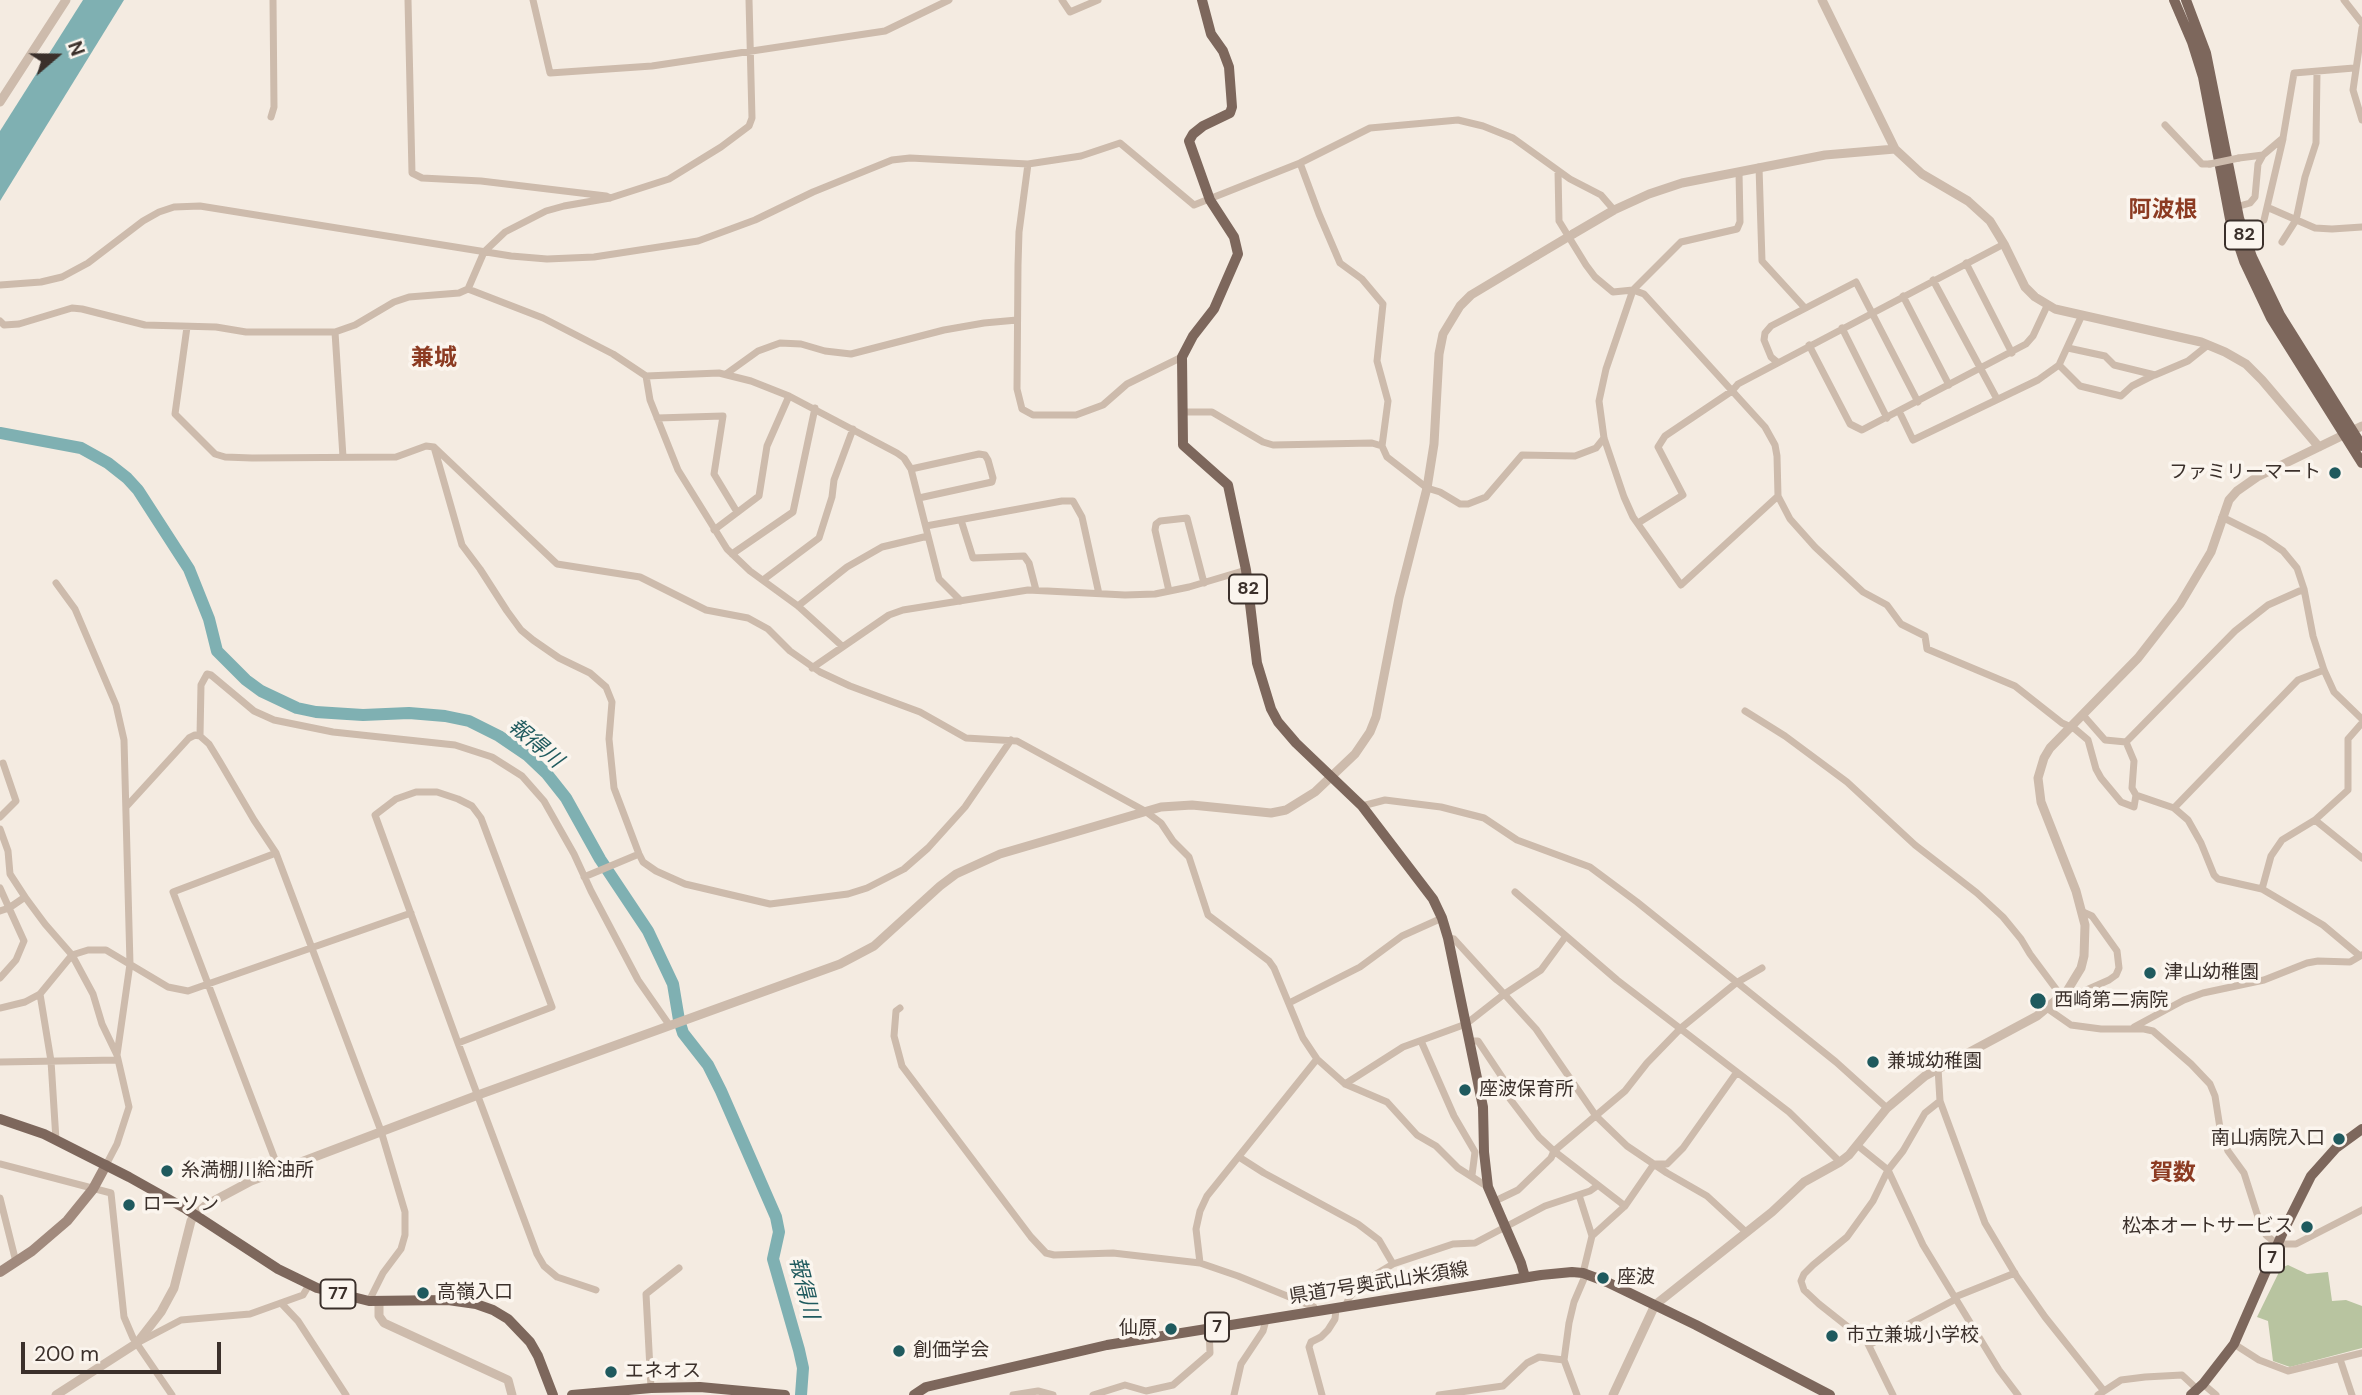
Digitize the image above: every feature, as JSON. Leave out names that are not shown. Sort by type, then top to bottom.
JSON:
[{"type":"main road","name":"82","points":[[2174,0],[2203,77],[2230,219],[2244,261],[2271,318],[2353,431],[2362,463]]},
{"type":"main road","name":"82","points":[[2186,0],[2201,35],[2212,76],[2236,207],[2252,257],[2270,297],[2362,446]]},
{"type":"main road","points":[[1182,357],[1193,336],[1214,309],[1238,254],[1234,237],[1210,200],[1189,141],[1203,126],[1230,113],[1232,107],[1229,67],[1223,51],[1211,34],[1204,1]]},
{"type":"main road","name":"82","points":[[1182,357],[1183,445],[1228,485],[1246,569],[1257,663],[1271,709],[1286,733],[1362,806],[1433,899],[1442,918],[1483,1107],[1480,1152],[1488,1187],[1525,1278]]},
{"type":"main road","name":"77","points":[[0,1119],[20,1124],[106,1164],[195,1215],[278,1269],[309,1285],[374,1301],[448,1300],[476,1304],[500,1314],[530,1342],[553,1395]]},
{"type":"main road","name":"7","points":[[2197,1389],[2234,1344],[2311,1176],[2336,1148],[2362,1129]]},
{"type":"main road","points":[[0,1272],[42,1244],[67,1221],[93,1189],[106,1164]]},
{"type":"main road","name":"県道7号奥武山米須線","points":[[914,1395],[926,1387],[1107,1345],[1558,1273],[1585,1273],[1654,1305],[1830,1395]]},
{"type":"main road","points":[[572,1395],[700,1387],[785,1395]]},
{"type":"street","points":[[0,102],[66,0]]},
{"type":"street","points":[[271,117],[274,107],[273,0]]},
{"type":"street","points":[[408,0],[412,173],[422,178],[481,181],[606,195],[610,198]]},
{"type":"street","points":[[533,0],[550,73],[652,66],[885,31],[948,0]]},
{"type":"street","points":[[468,289],[484,252],[505,232],[546,211],[564,205],[610,198],[680,173],[749,126],[752,118],[749,0]]},
{"type":"street","points":[[1062,0],[1070,12],[1098,0]]},
{"type":"street","points":[[1822,0],[1895,149],[1922,174],[1979,210],[1990,221],[2025,287],[2047,306],[2207,345],[2236,358],[2254,372],[2319,447]]},
{"type":"street","points":[[2344,0],[2362,26],[2353,90],[2362,120]]},
{"type":"street","points":[[2264,220],[2269,208],[2294,73],[2354,68]]},
{"type":"street","points":[[2282,242],[2296,220],[2316,143],[2317,72]]},
{"type":"street","points":[[0,285],[41,282],[69,274],[88,263],[143,221],[174,207],[200,206],[511,257],[594,257],[698,241],[755,220],[813,192],[892,160],[910,158],[1028,164],[1081,156],[1120,143],[1194,205],[1300,163],[1370,128],[1458,120],[1500,131],[1558,171],[1601,195],[1614,210]]},
{"type":"street","points":[[2165,125],[2202,164],[2263,155]]},
{"type":"street","points":[[2236,207],[2250,203],[2255,197],[2256,176],[2263,155],[2283,138]]},
{"type":"street","points":[[137,1343],[161,1312],[174,1288],[191,1221],[195,1215],[213,1201],[251,1181],[857,956],[890,933],[940,886],[976,863],[1000,854],[1145,811],[1176,805],[1270,813],[1286,810],[1302,802],[1355,754],[1370,732],[1376,717],[1399,598],[1427,488],[1434,444],[1439,354],[1443,334],[1455,313],[1471,295],[1614,210],[1649,194],[1682,183],[1759,167],[1825,155],[1895,149]]},
{"type":"street","points":[[1300,163],[1340,263],[1362,279],[1383,304],[1377,361],[1388,401],[1381,446],[1387,457],[1427,488],[1460,504],[1468,504],[1486,497],[1522,455],[1534,453],[1575,456],[1596,447],[1604,438]]},
{"type":"street","points":[[1028,164],[1019,232],[1018,401],[1022,409],[1033,415],[1076,415],[1104,405],[1127,384],[1182,357]]},
{"type":"street","points":[[1759,167],[1762,261],[1805,309]]},
{"type":"street","points":[[1558,171],[1559,221],[1586,265],[1595,277],[1613,292],[1633,290],[1644,294],[1765,427],[1775,445],[1778,496],[1790,519],[1815,547],[1863,592],[1887,605],[1901,624],[1925,636],[1927,649],[2015,687],[2076,729],[2088,740],[2096,769],[2121,803],[2134,807],[2137,795]]},
{"type":"street","points":[[1739,172],[1740,222],[1737,229],[1681,242],[1633,290],[1600,388],[1599,401],[1604,438],[1623,497],[1681,585],[1778,496]]},
{"type":"street","points":[[2269,208],[2315,228],[2362,227]]},
{"type":"street","points":[[1638,523],[1683,495],[1658,447],[1659,442],[1738,384],[2004,243]]},
{"type":"street","points":[[1966,263],[2012,353]]},
{"type":"street","points":[[1933,280],[1997,399]]},
{"type":"street","points":[[1777,362],[1771,357],[1764,340],[1765,333],[1771,326],[1856,282],[1918,402]]},
{"type":"street","points":[[0,321],[4,325],[19,324],[72,308],[145,324],[216,327],[246,332],[335,332],[394,302],[410,297],[468,289],[542,318],[613,354],[646,376],[710,372],[726,374],[815,408],[904,457],[911,469],[939,579],[961,601]]},
{"type":"street","points":[[1903,296],[1949,385]]},
{"type":"street","points":[[1809,345],[1850,424],[1857,429],[1866,429],[2026,344],[2033,336],[2047,306]]},
{"type":"street","points":[[1899,411],[1913,440],[2038,380],[2059,365],[2082,315]]},
{"type":"street","points":[[726,374],[758,351],[779,343],[801,344],[825,351],[852,354],[944,330],[1017,320]]},
{"type":"street","points":[[187,327],[175,414],[215,454],[238,458],[396,457],[426,446],[434,447],[557,564],[640,577],[706,610],[748,618],[768,629],[812,668],[850,686],[920,712],[966,738],[1011,740],[1027,746],[1145,811],[1161,823],[1173,841],[1189,857],[1208,915],[1275,968],[1303,1038],[1317,1059],[1345,1084],[1387,1102],[1417,1135],[1436,1146],[1458,1168],[1488,1187]]},
{"type":"street","points":[[1842,328],[1887,418]]},
{"type":"street","points":[[335,332],[343,457]]},
{"type":"street","points":[[2059,365],[2080,386],[2121,396],[2132,386],[2188,361],[2207,345]]},
{"type":"street","points":[[2068,348],[2105,356],[2114,365],[2155,375]]},
{"type":"street","points":[[646,376],[657,418],[678,470],[714,530],[732,554],[798,606],[842,646]]},
{"type":"street","points":[[714,530],[759,496],[766,446],[789,396]]},
{"type":"street","points":[[732,554],[793,512],[815,408]]},
{"type":"street","points":[[1183,412],[1212,412],[1263,442],[1273,445],[1372,443],[1381,446]]},
{"type":"street","points":[[657,418],[723,416],[714,474],[737,512]]},
{"type":"street","points":[[763,580],[818,538],[824,528],[834,480],[853,429]]},
{"type":"street","points":[[1613,1395],[1654,1305],[1804,1182],[1840,1162],[1887,1108],[1938,1069],[2048,1009],[2065,994],[2081,968],[2085,925],[2083,912],[2038,789],[2044,758],[2070,727],[2138,658],[2180,604],[2211,552],[2229,499],[2245,483],[2353,431]]},
{"type":"street","points":[[434,447],[461,545],[507,611],[521,630],[533,640],[559,658],[590,673],[606,687],[612,702],[609,738],[614,788],[637,855],[656,871],[685,884],[757,902],[791,902],[848,894],[867,888],[904,869],[928,848],[972,798],[1011,740]]},
{"type":"street","points":[[911,469],[979,454],[985,455],[988,460],[993,478],[992,482],[919,498]]},
{"type":"street","points":[[926,526],[1073,501],[1082,517],[1099,594]]},
{"type":"street","points":[[2222,517],[2264,538],[2283,551],[2297,568],[2324,670],[2334,692],[2362,721],[2348,739],[2348,790],[2315,820],[2282,840],[2271,856],[2262,889]]},
{"type":"street","points":[[1169,591],[1155,530],[1160,521],[1187,518],[1204,583]]},
{"type":"street","points":[[961,520],[973,558],[1024,556],[1029,563],[1036,590]]},
{"type":"street","points":[[798,606],[847,567],[882,547],[928,536]]},
{"type":"street","points":[[812,668],[896,612],[1036,590],[1156,594],[1204,583],[1246,569]]},
{"type":"street","points":[[56,583],[75,609],[116,705],[124,740],[130,964],[118,1057]]},
{"type":"street","points":[[2126,742],[2235,631],[2268,605],[2304,589]]},
{"type":"street","points":[[2174,808],[2298,680],[2324,670]]},
{"type":"street","points":[[512,1395],[508,1380],[384,1323],[379,1316],[374,1301],[383,1273],[401,1250],[405,1235],[405,1212],[381,1131],[276,853],[215,753],[200,736],[201,685],[207,674],[254,711],[274,720],[297,727],[455,745],[492,757],[522,776],[534,788],[575,854],[638,980],[670,1026]]},
{"type":"street","points":[[1745,711],[1786,736],[1847,782],[1914,845],[1977,893],[2003,917],[2065,994],[2075,995],[2109,981],[2119,968],[2116,951],[2092,916],[2083,912]]},
{"type":"street","points":[[2083,715],[2105,740],[2126,742]]},
{"type":"street","points":[[126,807],[189,738],[200,736]]},
{"type":"street","points":[[2126,742],[2134,761],[2132,788],[2137,795],[2174,808],[2188,820],[2218,879],[2262,889],[2323,925],[2361,955],[2350,962],[2318,961],[2264,980],[2203,993],[2184,1000],[2130,1029]]},
{"type":"street","points":[[0,817],[16,801],[3,763]]},
{"type":"street","points":[[458,1043],[552,1007],[481,818],[472,806],[458,799],[437,792],[416,792],[396,799],[375,815],[458,1043],[478,1095],[522,1217],[544,1266],[557,1277],[596,1290]]},
{"type":"street","points":[[1362,806],[1385,800],[1441,807],[1484,818],[1517,840],[1590,867],[1836,1062],[1887,1108]]},
{"type":"street","points":[[2315,820],[2362,858]]},
{"type":"street","points":[[0,829],[8,851],[10,874],[45,924],[72,955],[93,994],[102,1024],[118,1057],[129,1107],[117,1144],[106,1164]]},
{"type":"street","points":[[276,853],[173,891],[279,1170]]},
{"type":"street","points":[[587,876],[637,855]]},
{"type":"street","points":[[0,869],[9,870]]},
{"type":"street","points":[[0,888],[4,910],[24,941],[16,960],[0,978]]},
{"type":"street","points":[[1515,892],[1617,980],[1789,1112],[1840,1162]]},
{"type":"street","points":[[4,910],[25,897]]},
{"type":"street","points":[[0,1008],[25,1002],[40,994],[72,955],[88,950],[106,950],[168,987],[182,991],[209,985],[411,913]]},
{"type":"street","points":[[1289,1003],[1360,967],[1402,936],[1442,918]]},
{"type":"street","points":[[1345,1084],[1403,1047],[1466,1024],[1541,970],[1566,936]]},
{"type":"street","points":[[1448,938],[1454,939],[1536,1029],[1596,1116],[1627,1146],[1707,1196],[1746,1232]]},
{"type":"street","points":[[1493,1202],[1518,1190],[1551,1158],[1554,1151],[1625,1091],[1647,1063],[1681,1028],[1736,984],[1762,968]]},
{"type":"street","points":[[40,994],[51,1061],[56,1140]]},
{"type":"street","points":[[900,1008],[896,1011],[894,1036],[902,1066],[1031,1237],[1046,1253],[1113,1253],[1200,1263],[1314,1307],[1315,1312]]},
{"type":"street","points":[[2048,1009],[2071,1025],[2101,1029],[2144,1028],[2153,1031],[2191,1064],[2210,1084],[2228,1152],[2244,1173],[2266,1235],[2278,1244],[2289,1246],[2304,1242],[2362,1210]]},
{"type":"street","points":[[1421,1041],[1454,1116],[1480,1152],[1472,1175]]},
{"type":"street","points":[[1470,1041],[1478,1041],[1506,1083],[1510,1099],[1539,1137],[1625,1206]]},
{"type":"street","points":[[0,1062],[118,1057]]},
{"type":"street","points":[[1200,1263],[1196,1229],[1206,1196],[1317,1059]]},
{"type":"street","points":[[1938,1069],[1940,1101],[1985,1223],[2045,1317],[2101,1393],[2121,1380],[2182,1375],[2197,1389],[2216,1395]]},
{"type":"street","points":[[1654,1164],[1667,1164],[1683,1148],[1737,1072]]},
{"type":"street","points":[[1893,1395],[1868,1345],[1804,1290],[1801,1281],[1813,1265],[1847,1237],[1873,1201],[1888,1170],[1903,1151],[1925,1113],[1940,1101]]},
{"type":"street","points":[[1857,1145],[1888,1170],[1923,1245],[1999,1370],[2018,1395]]},
{"type":"street","points":[[1239,1157],[1358,1224],[1379,1240],[1393,1264]]},
{"type":"street","points":[[0,1164],[111,1193],[124,1317],[137,1343],[172,1395]]},
{"type":"street","points":[[1592,1236],[1625,1206],[1654,1164]]},
{"type":"street","points":[[1322,1395],[1309,1347],[1311,1342],[1321,1338],[1328,1330],[1341,1308],[1363,1282],[1393,1264],[1454,1244],[1475,1243],[1545,1206],[1579,1195],[1597,1185]]},
{"type":"street","points":[[1577,1395],[1564,1360],[1571,1313],[1585,1273],[1592,1236],[1579,1195]]},
{"type":"street","points":[[0,1198],[16,1262]]},
{"type":"street","points":[[651,1388],[646,1294],[679,1268]]},
{"type":"street","points":[[1868,1345],[1956,1298],[2015,1273]]},
{"type":"street","points":[[55,1395],[137,1343],[181,1320],[245,1315],[303,1295],[309,1285]]},
{"type":"street","points":[[281,1303],[298,1321],[346,1395]]},
{"type":"street","points":[[1234,1395],[1241,1364],[1263,1331],[1266,1320]]},
{"type":"street","points":[[1093,1395],[1125,1385],[1146,1391],[1173,1385],[1210,1353],[1209,1329]]},
{"type":"street","points":[[2234,1344],[2281,1370],[2295,1370],[2362,1353]]},
{"type":"street","points":[[1439,1395],[1503,1386],[1527,1363],[1539,1357],[1564,1360]]},
{"type":"street","points":[[2340,1359],[2351,1395]]},
{"type":"street","points":[[1013,1395],[1038,1391],[1053,1395]]},
{"type":"green space","points":[[2288,1265],[2307,1274],[2328,1272],[2332,1301],[2346,1300],[2362,1306],[2362,1348],[2290,1367],[2273,1361],[2268,1321],[2257,1317],[2281,1268]]},
{"type":"water","points":[[83,0],[124,0],[0,201],[0,131]]},
{"type":"waterway","name":"報得川","points":[[0,433],[81,448],[108,463],[127,478],[138,490],[189,569],[209,619],[217,651],[261,691],[297,708],[316,712],[363,715],[409,713],[469,721],[499,736],[527,755],[547,774],[566,798],[600,859],[648,931],[673,984],[683,1033],[708,1065],[776,1217],[779,1232],[773,1259],[803,1368],[801,1395]]},
{"type":"place","name":"ファミリーマート","points":[[2335,473]]},
{"type":"place","name":"津山幼稚園","points":[[2150,973]]},
{"type":"place","name":"西崎第二病院","points":[[2038,1001]]},
{"type":"place","name":"兼城幼稚園","points":[[1873,1062]]},
{"type":"place","name":"座波保育所","points":[[1465,1090]]},
{"type":"place","name":"南山病院入口","points":[[2339,1139]]},
{"type":"place","name":"糸満棚川給油所","points":[[167,1171]]},
{"type":"place","name":"ローソン","points":[[129,1205]]},
{"type":"place","name":"松本オートサービス","points":[[2307,1227]]},
{"type":"place","name":"座波","points":[[1603,1278]]},
{"type":"place","name":"高嶺入口","points":[[423,1293]]},
{"type":"place","name":"仙原","points":[[1171,1329]]},
{"type":"place","name":"市立兼城小学校","points":[[1832,1336]]},
{"type":"place","name":"創価学会","points":[[899,1351]]},
{"type":"place","name":"エネオス","points":[[611,1372]]},
{"type":"district","name":"阿波根","points":[[2163,211]]},
{"type":"district","name":"兼城","points":[[434,359]]},
{"type":"district","name":"賀数","points":[[2173,1174]]}]
